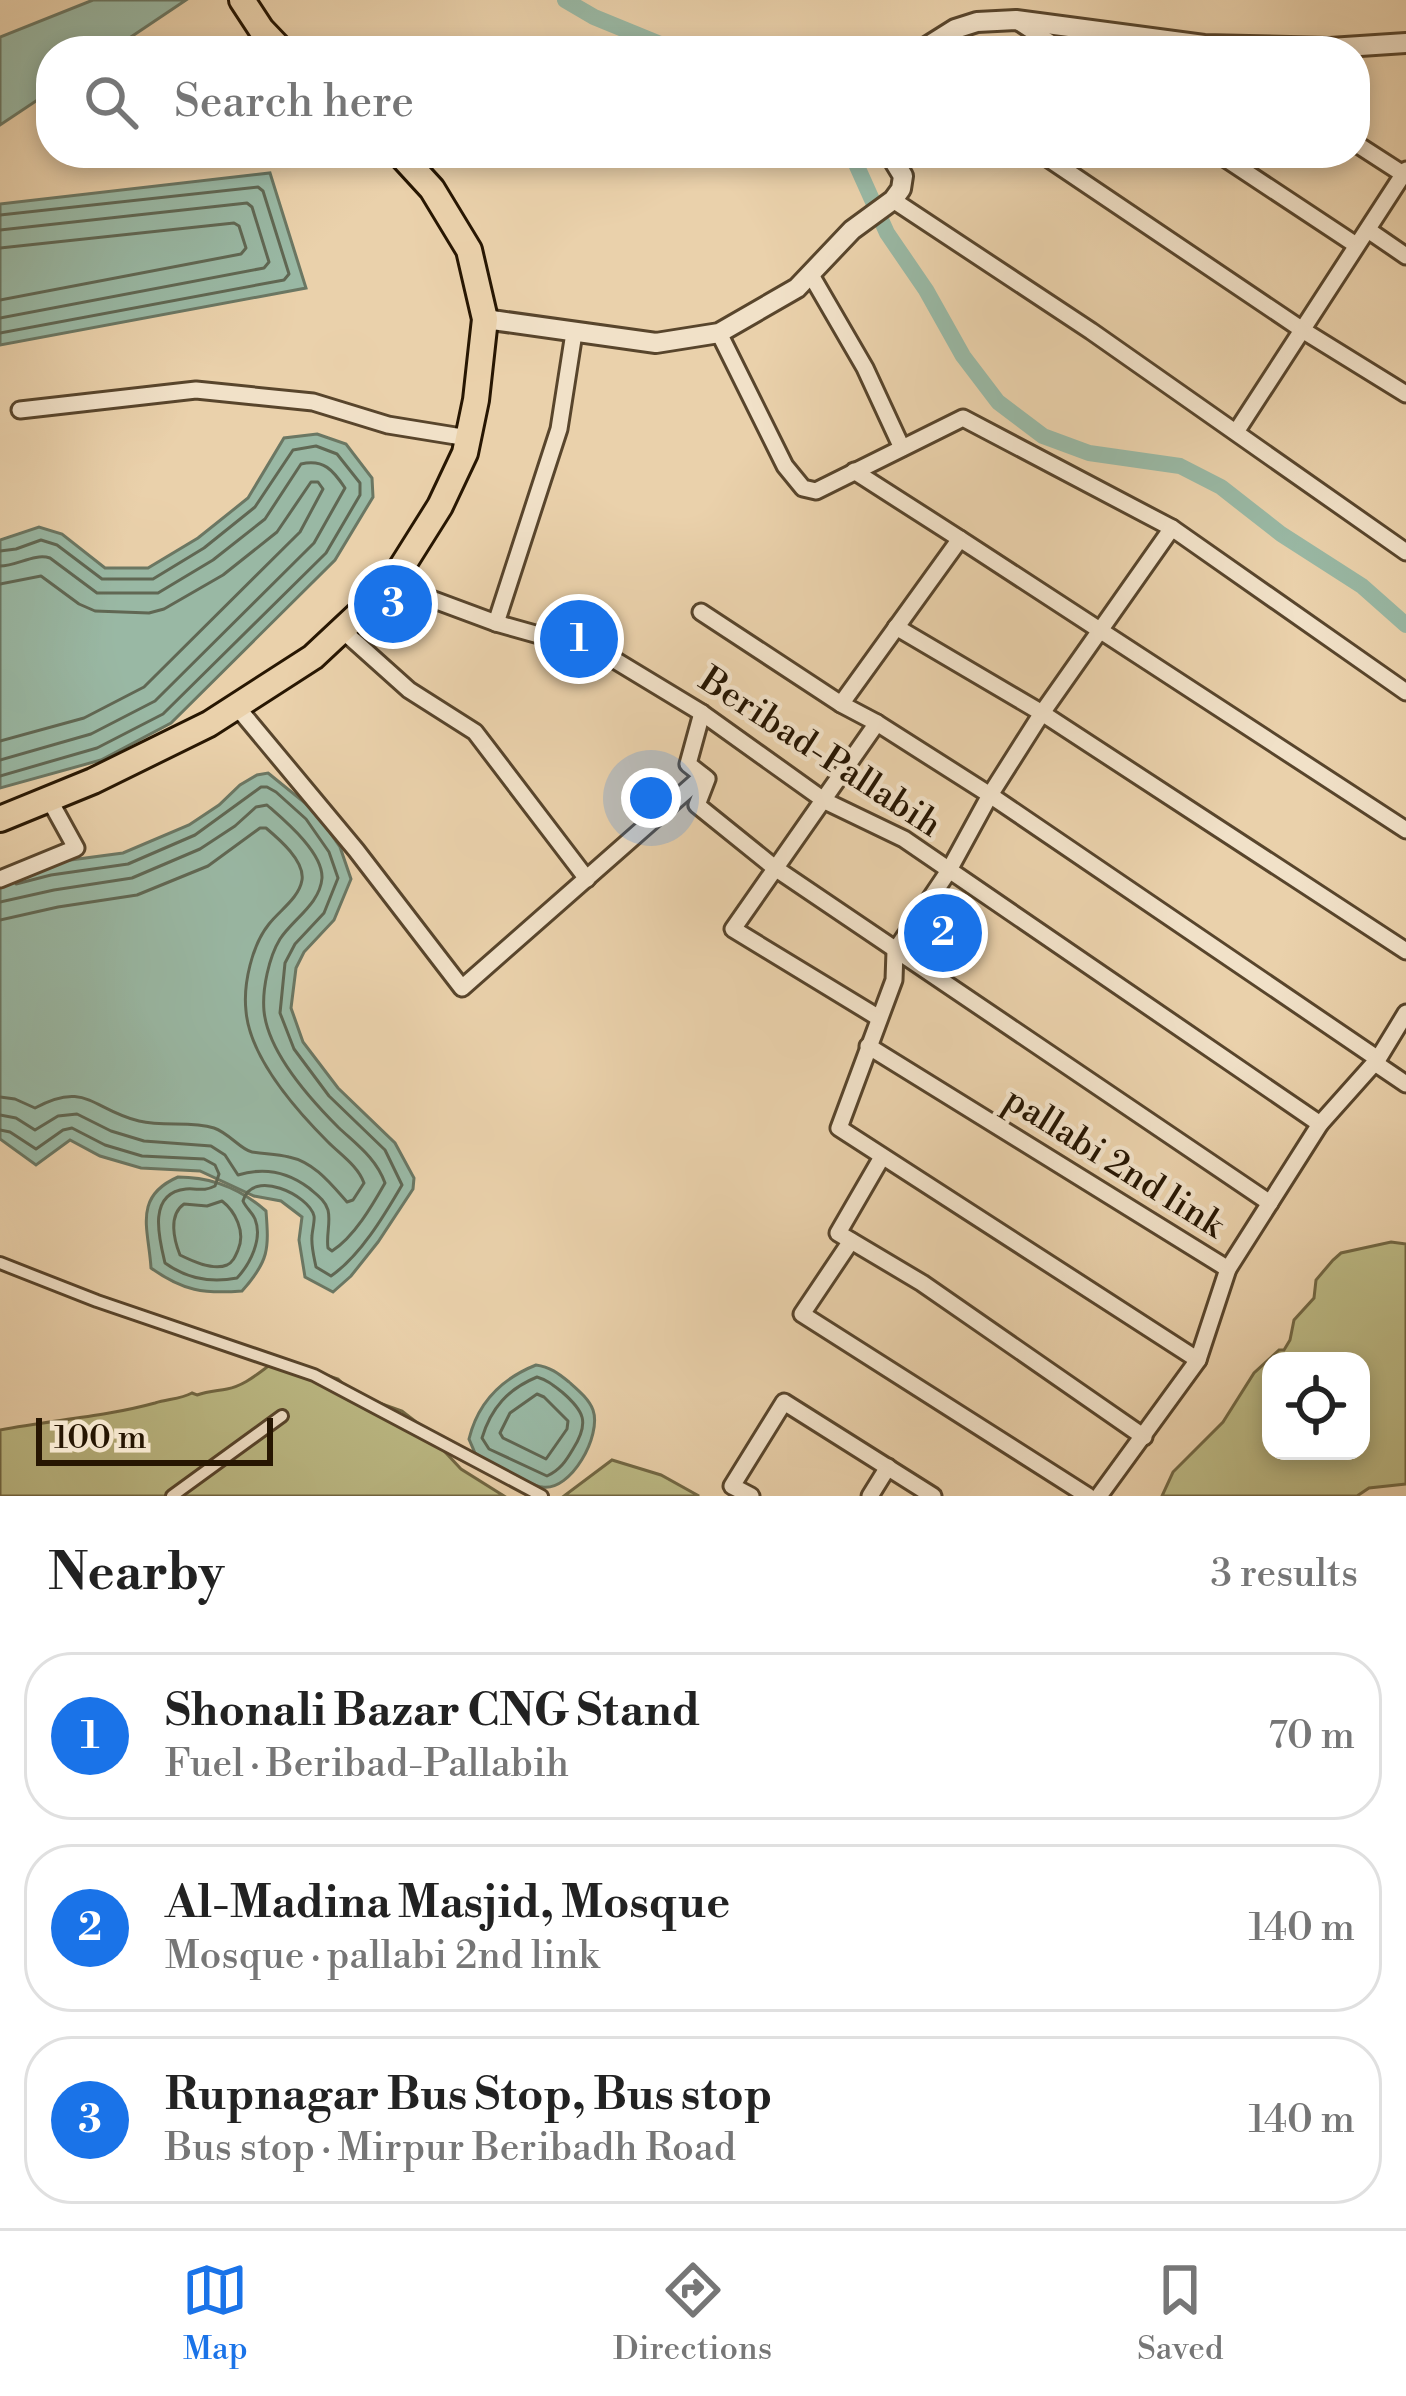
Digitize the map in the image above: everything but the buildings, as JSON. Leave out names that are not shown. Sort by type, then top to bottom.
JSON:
[{"type":"highway","points":[[242,0],[268,36]]},
{"type":"highway","points":[[0,819],[112,772],[237,707],[313,658],[391,584],[440,506],[465,452],[485,320],[469,250],[432,189],[413,168]]},
{"type":"street","points":[[945,36],[976,22],[1016,20],[1126,36]]},
{"type":"street","points":[[1016,20],[1040,36]]},
{"type":"street","points":[[1370,46],[1406,44]]},
{"type":"street","points":[[1236,432],[1405,173],[1370,152]]},
{"type":"street","points":[[485,320],[656,343],[719,334],[797,288],[852,230],[893,200],[901,189],[903,176],[898,168]]},
{"type":"street","points":[[1062,168],[1406,394]]},
{"type":"street","points":[[1240,168],[1356,245]]},
{"type":"street","points":[[893,200],[1406,552]]},
{"type":"street","points":[[1368,230],[1406,256]]},
{"type":"street","points":[[811,275],[865,368],[902,448]]},
{"type":"street","points":[[496,623],[559,429],[574,333]]},
{"type":"street","points":[[719,334],[785,466],[803,488],[815,491],[963,418],[1172,528],[1406,692]]},
{"type":"street","points":[[20,410],[196,390],[313,402],[388,424],[468,438]]},
{"type":"street","points":[[854,471],[1406,830]]},
{"type":"street","points":[[1172,528],[1042,713],[895,951],[894,980],[839,1129],[1198,1360]]},
{"type":"street","points":[[841,704],[959,539]]},
{"type":"street","name":"Beribad-Pallabih","points":[[391,584],[496,623],[603,653],[702,713],[825,801],[904,839],[1320,1124]]},
{"type":"street","points":[[700,612],[990,795],[1406,1084]]},
{"type":"street","points":[[896,627],[1042,713],[1406,951]]},
{"type":"street","points":[[342,630],[409,690],[475,732],[587,879]]},
{"type":"street","points":[[237,707],[462,988],[703,776]]},
{"type":"street","points":[[702,713],[688,764],[707,779],[697,805],[775,868],[1270,1203]]},
{"type":"street","points":[[878,723],[733,929],[879,1018]]},
{"type":"street","points":[[0,879],[76,848],[49,799]]},
{"type":"street","name":"pallabi 2nd link","points":[[868,1046],[1228,1269],[1320,1124],[1376,1061],[1406,1012]]},
{"type":"street","points":[[882,1157],[838,1233],[922,1283],[1144,1437]]},
{"type":"street","points":[[851,1241],[802,1314],[1088,1496]]},
{"type":"street","points":[[0,1263],[314,1375],[542,1496]]},
{"type":"street","points":[[1099,1496],[1198,1360],[1228,1269]]},
{"type":"street","points":[[751,1496],[732,1486],[784,1402],[933,1496]]},
{"type":"street","points":[[172,1496],[282,1416]]},
{"type":"street","points":[[869,1496],[888,1467]]},
{"type":"shaded area","points":[[1391,1242],[1406,1244],[1406,1484],[1369,1488],[1357,1496],[1162,1496],[1173,1472],[1223,1422],[1262,1366],[1262,1460],[1370,1460],[1370,1352],[1277,1352],[1284,1350],[1294,1320],[1314,1298],[1316,1280],[1341,1253]]},
{"type":"shaded area","points":[[279,1359],[338,1379],[354,1394],[402,1411],[461,1469],[504,1496],[0,1496],[0,1430],[235,1387]]},
{"type":"shaded area","points":[[612,1460],[661,1475],[699,1496],[564,1496]]},
{"type":"water","points":[[93,0],[186,0],[132,36],[36,36],[36,101],[0,125],[0,37]]},
{"type":"water","points":[[270,173],[306,288],[0,345],[0,204]]},
{"type":"water","points":[[317,434],[346,444],[372,478],[373,497],[335,560],[171,723],[101,760],[0,788],[0,540],[39,527],[62,534],[105,568],[148,568],[198,538],[248,498],[284,438]]},
{"type":"water","points":[[268,773],[315,811],[340,847],[351,879],[334,920],[304,952],[296,968],[291,1008],[303,1042],[338,1088],[395,1143],[414,1178],[413,1189],[378,1242],[333,1292],[305,1277],[299,1240],[302,1217],[281,1201],[254,1196],[200,1171],[141,1168],[100,1156],[70,1140],[36,1165],[0,1139],[0,876],[48,863],[123,853],[189,825],[240,785]]},
{"type":"water","points":[[178,1177],[225,1186],[266,1211],[265,1254],[242,1291],[194,1289],[151,1268],[149,1205],[154,1194]]},
{"type":"water","points":[[536,1365],[554,1371],[579,1391],[595,1421],[582,1460],[553,1486],[537,1486],[483,1459],[469,1439],[493,1393]]},
{"type":"waterway","points":[[565,0],[640,36]]},
{"type":"waterway","points":[[858,168],[887,233],[963,356],[998,402],[1043,436],[1089,453],[1180,466],[1221,487],[1281,534],[1362,586],[1406,625]]},
{"type":"place","name":"Rupnagar Bus Stop, Bus stop","points":[[393,604]]},
{"type":"place","name":"Shonali Bazar CNG Stand","points":[[579,639]]},
{"type":"place","name":"Al-Madina Masjid, Mosque","points":[[943,933]]}]
